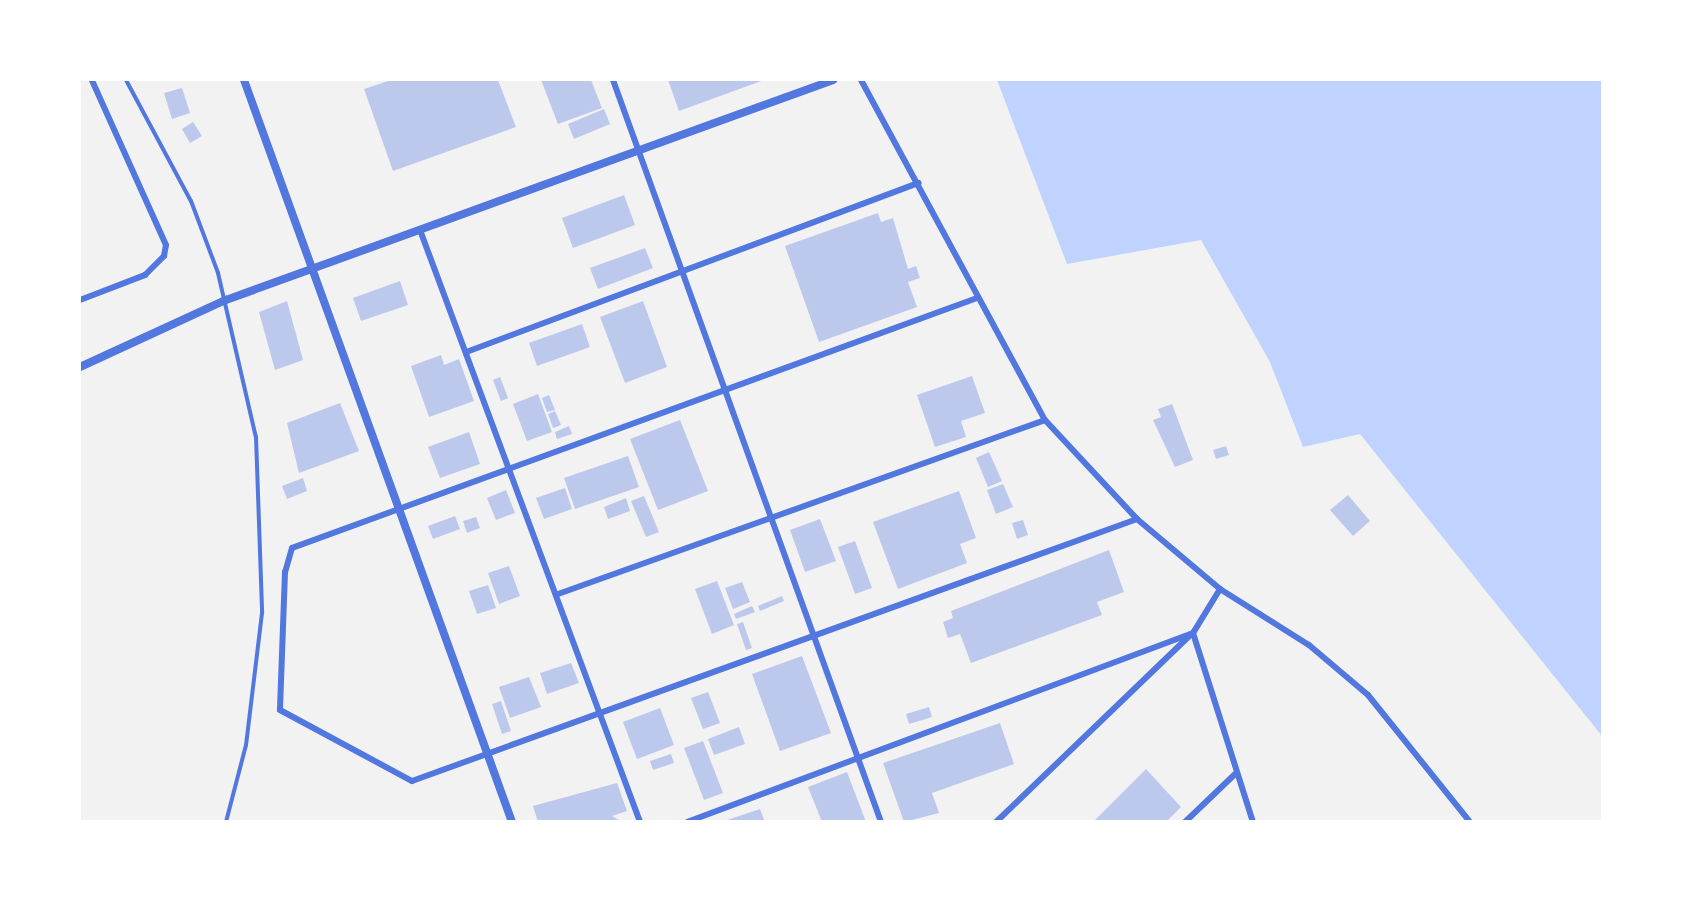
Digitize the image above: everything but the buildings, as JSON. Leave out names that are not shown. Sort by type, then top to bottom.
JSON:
[{"type":"street","points":[[80,300],[145,275],[164,256],[166,245],[125,143],[92,80]]},
{"type":"street","points":[[244,80],[402,509],[486,755],[512,822]]},
{"type":"street","points":[[613,80],[636,151],[683,274],[855,759],[881,822]]},
{"type":"street","points":[[80,368],[226,300],[833,80]]},
{"type":"street","points":[[861,80],[919,183],[977,298],[1045,420],[1137,519],[1220,589],[1309,645],[1368,695],[1470,822]]},
{"type":"street","points":[[469,351],[683,274],[919,183]]},
{"type":"street","points":[[420,230],[469,351],[640,822]]},
{"type":"street","points":[[977,298],[725,394],[292,548],[285,572],[280,710],[412,781],[1137,519]]},
{"type":"street","points":[[558,594],[1045,420]]},
{"type":"street","points":[[996,822],[1192,633],[1220,589]]},
{"type":"street","points":[[687,822],[1192,633]]},
{"type":"street","points":[[1192,633],[1235,774],[1253,822]]},
{"type":"street","points":[[1185,822],[1235,774]]},
{"type":"lane","points":[[126,80],[191,201],[226,300],[250,401],[261,490],[262,601],[254,695],[226,822]]},
{"type":"water","points":[[997,80],[1602,80],[1602,736],[1360,434],[1303,447],[1270,362],[1201,240],[1067,264]]}]
